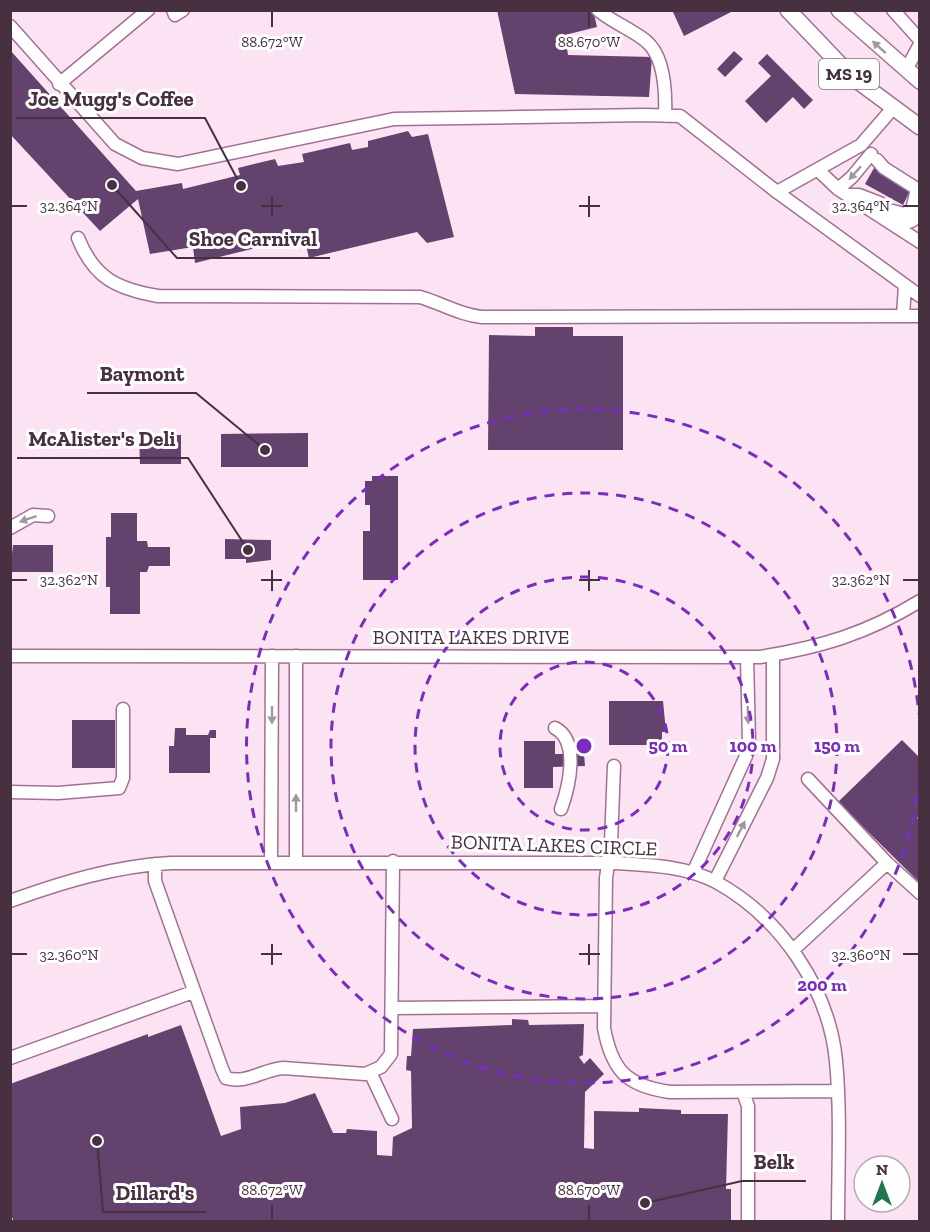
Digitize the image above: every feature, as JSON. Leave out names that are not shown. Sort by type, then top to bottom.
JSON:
[{"type":"main road","name":"MS 19","points":[[788,10],[851,76],[920,127]]},
{"type":"main road","name":"MS 19","points":[[839,10],[920,81]]},
{"type":"street","points":[[59,84],[148,10]]},
{"type":"street","points":[[173,10],[175,15],[183,10]]},
{"type":"street","points":[[598,10],[647,42],[661,67],[666,94],[665,116]]},
{"type":"street","points":[[896,12],[920,42],[906,70]]},
{"type":"street","points":[[10,26],[59,84],[115,144],[142,158],[171,163],[195,162],[368,123],[416,117],[680,116],[777,192],[920,296]]},
{"type":"street","points":[[777,192],[861,145],[893,108]]},
{"type":"street","points":[[861,145],[919,189],[912,210],[904,214],[893,211]]},
{"type":"street","points":[[843,192],[852,177],[874,157]]},
{"type":"street","points":[[818,170],[843,192],[917,235]]},
{"type":"street","points":[[843,192],[867,197],[880,203]]},
{"type":"street","points":[[867,197],[876,209],[899,222],[913,222],[920,214]]},
{"type":"street","points":[[78,238],[94,269],[112,283],[133,292],[159,296],[420,297],[445,305],[462,315],[482,317],[920,316]]},
{"type":"street","points":[[903,316],[905,285]]},
{"type":"street","points":[[10,528],[33,516],[48,516]]},
{"type":"street","name":"BONITA LAKES DRIVE","points":[[10,656],[747,657],[773,655],[830,644],[881,623],[920,601]]},
{"type":"street","points":[[715,881],[767,778],[773,759],[773,655]]},
{"type":"street","points":[[271,861],[272,656]]},
{"type":"street","points":[[296,656],[296,861]]},
{"type":"street","points":[[693,873],[746,756],[747,657]]},
{"type":"street","points":[[10,792],[111,791],[119,788],[123,778],[123,709]]},
{"type":"street","points":[[555,728],[564,733],[569,742],[566,795],[561,809]]},
{"type":"street","points":[[614,766],[608,862],[604,1028],[608,1050],[618,1069],[633,1083],[670,1092],[838,1091]]},
{"type":"street","points":[[808,779],[886,863],[920,893]]},
{"type":"street","name":"BONITA LAKES CIRCLE","points":[[10,901],[89,876],[154,864],[271,861],[608,862],[657,866],[693,873],[715,881],[752,908],[793,950],[823,1003],[836,1060],[838,1221]]},
{"type":"street","points":[[154,864],[155,881],[193,992],[226,1078],[243,1080],[270,1069],[283,1068],[356,1074],[370,1072],[381,1067],[391,1054],[393,861]]},
{"type":"street","points":[[793,950],[886,863]]},
{"type":"street","points":[[10,1058],[193,992]]},
{"type":"street","points":[[393,1008],[604,1006]]},
{"type":"street","points":[[370,1072],[392,1119]]},
{"type":"street","points":[[743,1092],[748,1106],[748,1221]]},
{"type":"building","points":[[497,10],[593,10],[597,27],[565,35],[568,55],[652,57],[649,97],[515,94]]},
{"type":"building","points":[[672,10],[735,10],[684,36]]},
{"type":"building","points":[[10,50],[136,191],[182,183],[183,189],[240,175],[238,168],[275,159],[278,166],[304,162],[302,154],[350,143],[352,150],[368,147],[368,141],[408,131],[412,137],[428,134],[454,237],[427,243],[417,232],[309,258],[304,236],[195,263],[193,247],[150,254],[138,199],[100,231],[10,134]]},
{"type":"building","points":[[734,51],[743,59],[725,77],[717,69]]},
{"type":"building","points":[[767,54],[813,100],[804,109],[793,97],[766,123],[745,101],[771,76],[758,63]]},
{"type":"building","points":[[874,168],[911,189],[903,205],[865,184]]},
{"type":"building","points":[[535,327],[573,327],[573,336],[623,336],[623,450],[488,450],[489,335],[535,336]]},
{"type":"building","points":[[308,433],[308,467],[221,467],[221,434]]},
{"type":"building","points":[[139,435],[181,435],[181,464],[140,464]]},
{"type":"building","points":[[372,476],[398,476],[398,580],[363,580],[363,531],[370,531],[370,505],[365,505],[365,481],[372,481]]},
{"type":"building","points":[[111,513],[137,513],[137,541],[147,541],[148,547],[170,547],[170,566],[149,566],[147,572],[140,572],[140,614],[110,614],[110,587],[106,587],[106,537],[111,537]]},
{"type":"building","points":[[225,539],[271,540],[271,560],[246,563],[246,559],[225,559]]},
{"type":"building","points":[[13,545],[53,545],[53,572],[10,572]]},
{"type":"building","points":[[609,701],[663,701],[666,732],[662,732],[662,745],[609,745]]},
{"type":"building","points":[[72,720],[115,720],[115,768],[72,768]]},
{"type":"building","points":[[175,728],[186,728],[186,735],[208,735],[210,730],[216,730],[216,738],[210,738],[210,773],[169,773],[169,746],[174,746]]},
{"type":"building","points":[[902,740],[920,758],[920,815],[917,818],[920,820],[920,883],[838,802]]},
{"type":"building","points":[[524,741],[555,741],[555,754],[584,754],[585,766],[553,767],[553,788],[524,788]]},
{"type":"building","points":[[512,1019],[528,1020],[529,1025],[584,1024],[583,1055],[579,1057],[584,1064],[590,1058],[604,1074],[585,1092],[584,1148],[594,1149],[594,1111],[639,1112],[639,1108],[681,1110],[681,1114],[728,1114],[726,1189],[731,1189],[731,1222],[14,1222],[10,1212],[10,1084],[148,1034],[148,1037],[181,1025],[221,1136],[241,1129],[240,1107],[285,1103],[315,1093],[333,1133],[346,1133],[347,1129],[377,1131],[377,1155],[392,1156],[393,1137],[412,1128],[411,1071],[406,1070],[407,1056],[411,1056],[413,1029],[512,1025]]},
{"type":"place","name":"Shoe Carnival","points":[[112,185]]},
{"type":"place","name":"Joe Mugg's Coffee","points":[[241,186]]},
{"type":"place","name":"Baymont","points":[[265,450]]},
{"type":"place","name":"McAlister's Deli","points":[[248,550]]},
{"type":"place","name":"Dillard's","points":[[97,1141]]},
{"type":"place","name":"Belk","points":[[645,1203]]}]
